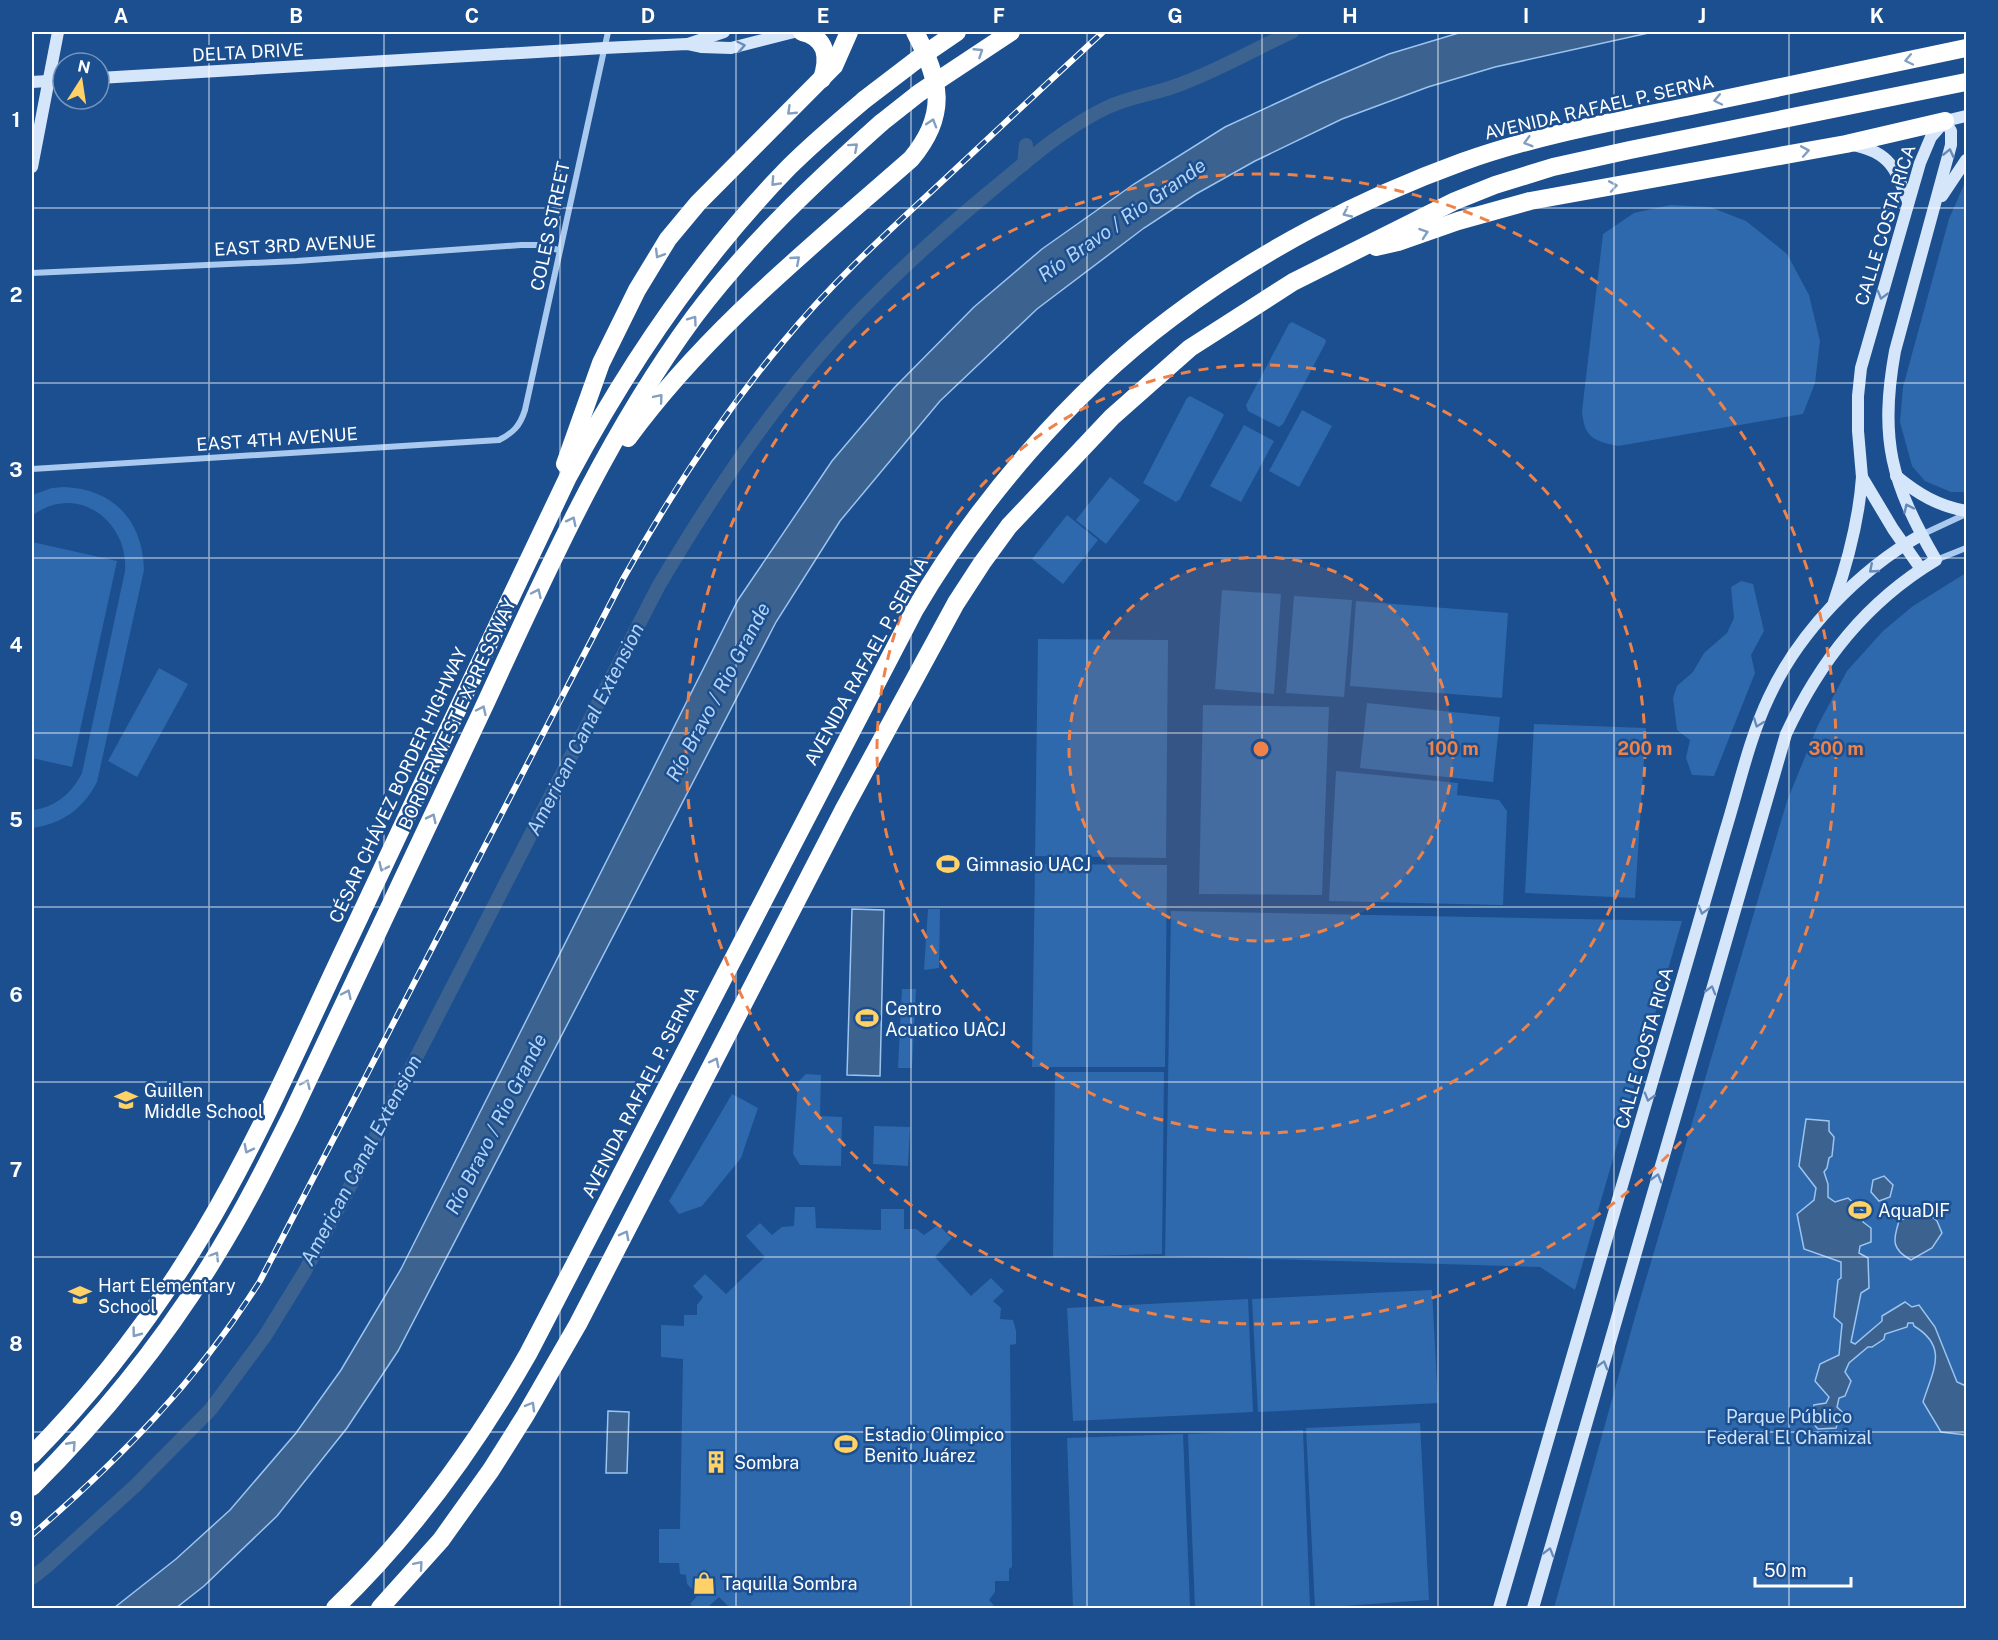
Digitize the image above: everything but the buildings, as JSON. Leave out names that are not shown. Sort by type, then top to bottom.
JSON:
[{"type":"highway","points":[[801,32],[813,34],[820,40],[826,56],[826,67],[821,81]]},
{"type":"highway","points":[[537,541],[601,363],[637,290],[668,239],[698,203],[821,81],[834,66],[849,32]]},
{"type":"highway","points":[[585,495],[641,420],[687,364],[749,301],[911,159],[926,142],[937,104],[935,79],[930,61],[915,32]]},
{"type":"highway","name":"CÉSAR CHÁVEZ BORDER HIGHWAY","points":[[32,1455],[94,1387],[136,1333],[176,1277],[205,1230],[235,1175],[301,1040],[537,541],[590,434],[623,380],[675,303],[754,204],[805,152],[864,100],[957,32]]},
{"type":"highway","name":"BORDER WEST EXPRESSWAY","points":[[32,1487],[122,1389],[190,1296],[252,1193],[291,1116],[558,548],[637,402],[695,316],[724,279],[798,199],[881,123],[919,93],[1011,32]]},
{"type":"highway","name":"AVENIDA RAFAEL P. SERNA","points":[[335,1608],[392,1549],[426,1509],[501,1402],[914,611],[959,539],[985,505],[1040,441],[1082,397],[1123,358],[1171,318],[1223,282],[1276,249],[1338,217],[1431,174],[1531,141],[1594,126],[1966,48]]},
{"type":"highway","points":[[380,1608],[441,1540],[491,1470],[525,1416],[583,1314],[844,809],[956,603],[1009,526],[1112,417],[1190,348],[1293,282],[1455,201],[1495,185],[1553,167],[1966,82]]},
{"type":"highway","points":[[1347,253],[1398,242],[1458,221],[1530,201],[1846,144],[1945,121]]},
{"type":"main road","points":[[32,167],[58,32]]},
{"type":"main road","name":"DELTA DRIVE","points":[[687,44],[724,32]]},
{"type":"main road","name":"DELTA DRIVE","points":[[111,77],[687,44],[730,48],[794,32]]},
{"type":"main road","points":[[32,82],[49,81]]},
{"type":"main road","points":[[1533,1608],[1786,734],[1802,699],[1824,664],[1850,631],[1884,597],[1935,560],[1921,535],[1896,476],[1889,447],[1887,412],[1895,351],[1951,145],[1951,131],[1945,121],[1966,116]]},
{"type":"main road","name":"CALLE COSTA RICA","points":[[1921,569],[1888,522],[1862,477],[1858,396],[1861,368],[1920,163],[1931,137],[1945,121]]},
{"type":"main road","points":[[1846,144],[1871,148],[1880,154],[1899,176],[1908,202]]},
{"type":"main road","points":[[1933,210],[1966,160]]},
{"type":"main road","points":[[1896,476],[1917,493],[1937,504],[1966,512]]},
{"type":"main road","points":[[1834,603],[1853,536],[1862,477]]},
{"type":"main road","name":"CALLE COSTA RICA","points":[[1499,1608],[1755,733],[1769,697],[1786,665],[1834,603],[1905,544],[1921,535]]},
{"type":"street","name":"COLES STREET","points":[[519,426],[525,410],[608,32]]},
{"type":"street","name":"EAST 3RD AVENUE","points":[[32,273],[297,261],[521,245],[559,250]]},
{"type":"street","name":"EAST 4TH AVENUE","points":[[32,469],[499,440],[519,426]]},
{"type":"street","points":[[1921,535],[1966,512]]},
{"type":"street","points":[[1935,560],[1966,548]]},
{"type":"green space","points":[[1966,180],[1966,492],[1951,492],[1925,481],[1912,466],[1900,422],[1903,387],[1949,219]]},
{"type":"green space","points":[[1670,205],[1710,207],[1746,221],[1787,254],[1809,295],[1820,341],[1815,383],[1803,414],[1618,446],[1597,440],[1588,433],[1582,411],[1603,234],[1634,213]]},
{"type":"green space","points":[[1292,322],[1325,339],[1326,342],[1283,424],[1279,427],[1248,411],[1246,405]]},
{"type":"green space","points":[[1190,396],[1224,415],[1180,499],[1176,502],[1143,483]]},
{"type":"green space","points":[[1302,410],[1332,426],[1299,487],[1269,471]]},
{"type":"green space","points":[[1244,425],[1274,441],[1241,502],[1210,486]]},
{"type":"green space","points":[[1110,477],[1140,500],[1106,544],[1076,520]]},
{"type":"green space","points":[[64,487],[97,494],[111,501],[122,511],[138,536],[144,570],[97,782],[85,800],[70,814],[53,823],[32,828],[32,810],[48,806],[62,798],[82,773],[125,571],[124,553],[118,536],[109,522],[96,512],[81,505],[65,503],[49,507],[32,516],[32,495],[52,488]]},
{"type":"green space","points":[[1067,515],[1098,540],[1063,584],[1032,559]]},
{"type":"green space","points":[[32,542],[117,561],[72,767],[32,758]]},
{"type":"green space","name":"Parque Público Federal El Chamizal","points":[[1966,573],[1966,1608],[1554,1608],[1638,1306],[1787,801],[1818,725],[1847,671],[1883,631],[1913,606]]},
{"type":"green space","points":[[1741,581],[1753,584],[1764,631],[1751,655],[1755,673],[1714,776],[1692,775],[1686,758],[1690,740],[1677,730],[1673,698],[1677,686],[1693,672],[1704,653],[1727,633],[1734,618],[1731,587]]},
{"type":"green space","points":[[1222,590],[1281,594],[1274,694],[1215,689]]},
{"type":"green space","points":[[1294,596],[1352,600],[1344,697],[1286,693]]},
{"type":"green space","points":[[1356,601],[1508,613],[1502,698],[1350,686]]},
{"type":"green space","points":[[1038,639],[1168,640],[1166,858],[1035,856]]},
{"type":"green space","points":[[159,668],[188,684],[137,777],[108,761]]},
{"type":"green space","points":[[1367,703],[1500,717],[1493,782],[1360,768]]},
{"type":"green space","points":[[1203,705],[1329,707],[1322,895],[1199,894]]},
{"type":"green space","points":[[1534,724],[1646,728],[1635,898],[1525,893]]},
{"type":"green space","points":[[1336,771],[1458,783],[1457,795],[1499,800],[1507,811],[1503,905],[1329,901]]},
{"type":"green space","points":[[1035,864],[1167,865],[1165,1067],[1032,1067]]},
{"type":"green space","points":[[928,909],[940,909],[939,968],[924,970]]},
{"type":"green space","points":[[1171,911],[1682,921],[1575,1290],[1540,1267],[1165,1256]]},
{"type":"green space","points":[[902,989],[916,989],[912,1068],[898,1068]]},
{"type":"green space","points":[[1055,1072],[1164,1072],[1162,1254],[1053,1257]]},
{"type":"green space","points":[[806,1074],[821,1075],[820,1116],[842,1117],[841,1166],[800,1165],[793,1154],[798,1082]]},
{"type":"green space","points":[[732,1094],[758,1108],[741,1158],[702,1206],[679,1214],[669,1201]]},
{"type":"green space","points":[[874,1126],[910,1127],[908,1166],[873,1164]]},
{"type":"green space","name":"Estadio Olimpico Benito Juárez","points":[[795,1207],[815,1207],[816,1228],[881,1230],[881,1209],[904,1209],[904,1229],[916,1229],[924,1235],[938,1225],[952,1238],[935,1257],[971,1296],[991,1278],[1004,1291],[993,1301],[1001,1308],[1000,1319],[1013,1320],[1016,1331],[1016,1344],[1010,1345],[1012,1567],[1009,1569],[1009,1581],[995,1581],[995,1592],[989,1600],[996,1608],[730,1608],[719,1597],[707,1608],[695,1608],[690,1604],[698,1595],[687,1584],[686,1575],[680,1574],[679,1563],[659,1563],[659,1529],[680,1529],[683,1359],[661,1357],[661,1325],[684,1326],[684,1315],[697,1315],[697,1305],[703,1297],[693,1286],[705,1274],[726,1294],[765,1257],[746,1236],[760,1223],[772,1235],[782,1227],[794,1226]]},
{"type":"green space","points":[[1432,1290],[1438,1403],[1258,1412],[1252,1299]]},
{"type":"green space","points":[[1248,1299],[1253,1412],[1073,1421],[1067,1308]]},
{"type":"green space","points":[[1420,1423],[1429,1600],[1315,1608],[1306,1428]]},
{"type":"green space","points":[[1303,1430],[1310,1608],[1195,1608],[1188,1434]]},
{"type":"green space","points":[[1183,1434],[1190,1608],[1073,1608],[1067,1438]]},
{"type":"water","name":"Río Bravo / Rio Grande","points":[[1462,32],[1653,32],[1495,67],[1428,87],[1342,119],[1255,161],[1196,194],[1144,228],[1037,309],[940,401],[840,521],[776,622],[398,1351],[347,1428],[277,1516],[204,1586],[176,1608],[114,1608],[176,1559],[230,1510],[296,1433],[341,1370],[401,1269],[738,600],[832,461],[894,388],[974,307],[1042,249],[1134,184],[1225,127],[1389,54]]},
{"type":"water","points":[[852,909],[884,910],[880,1076],[847,1075]]},
{"type":"water","points":[[1806,1119],[1829,1121],[1829,1131],[1834,1137],[1832,1156],[1824,1172],[1828,1184],[1828,1197],[1835,1202],[1848,1198],[1864,1212],[1863,1222],[1871,1228],[1871,1242],[1860,1246],[1859,1253],[1868,1258],[1869,1288],[1861,1293],[1851,1342],[1855,1344],[1882,1321],[1882,1316],[1905,1302],[1912,1307],[1919,1305],[1935,1327],[1957,1382],[1966,1386],[1966,1435],[1941,1432],[1923,1402],[1934,1369],[1935,1351],[1932,1342],[1913,1323],[1908,1323],[1907,1327],[1885,1334],[1884,1339],[1868,1347],[1849,1363],[1845,1372],[1851,1381],[1845,1396],[1839,1398],[1837,1407],[1842,1412],[1836,1428],[1818,1429],[1810,1420],[1814,1405],[1826,1403],[1829,1397],[1815,1381],[1820,1364],[1839,1355],[1842,1324],[1834,1317],[1838,1280],[1841,1278],[1841,1262],[1804,1249],[1797,1214],[1814,1200],[1816,1188],[1799,1166]]},
{"type":"water","points":[[1884,1176],[1893,1185],[1890,1197],[1879,1201],[1871,1192],[1873,1180]]},
{"type":"water","points":[[1924,1210],[1937,1221],[1942,1233],[1932,1248],[1911,1260],[1900,1252],[1895,1244],[1897,1228],[1899,1221]]},
{"type":"water","points":[[608,1411],[629,1412],[627,1473],[606,1473]]},
{"type":"waterway","name":"American Canal Extension","points":[[32,1578],[135,1486],[211,1409],[265,1336],[305,1271],[346,1194],[658,587],[737,463],[811,365],[858,312],[934,239],[1030,158],[1075,125],[1108,107],[1167,89],[1213,71],[1292,32]]},
{"type":"waterway","points":[[1024,164],[1026,145]]},
{"type":"railway","points":[[32,1535],[96,1477],[155,1417],[210,1352],[260,1281],[623,579],[678,487],[738,398],[800,322],[837,282],[1103,32]]},
{"type":"place","name":"Gimnasio UACJ","points":[[948,864]]},
{"type":"place","name":"Centro Acuatico UACJ","points":[[867,1018]]},
{"type":"place","name":"Guillen Middle School","points":[[126,1100]]},
{"type":"place","name":"AquaDIF","points":[[1860,1210]]},
{"type":"place","name":"Hart Elementary School","points":[[80,1295]]},
{"type":"place","name":"Estadio Olimpico Benito Juárez","points":[[846,1444]]},
{"type":"place","name":"Sombra","points":[[716,1462]]},
{"type":"place","name":"Taquilla Sombra","points":[[704,1583]]}]
